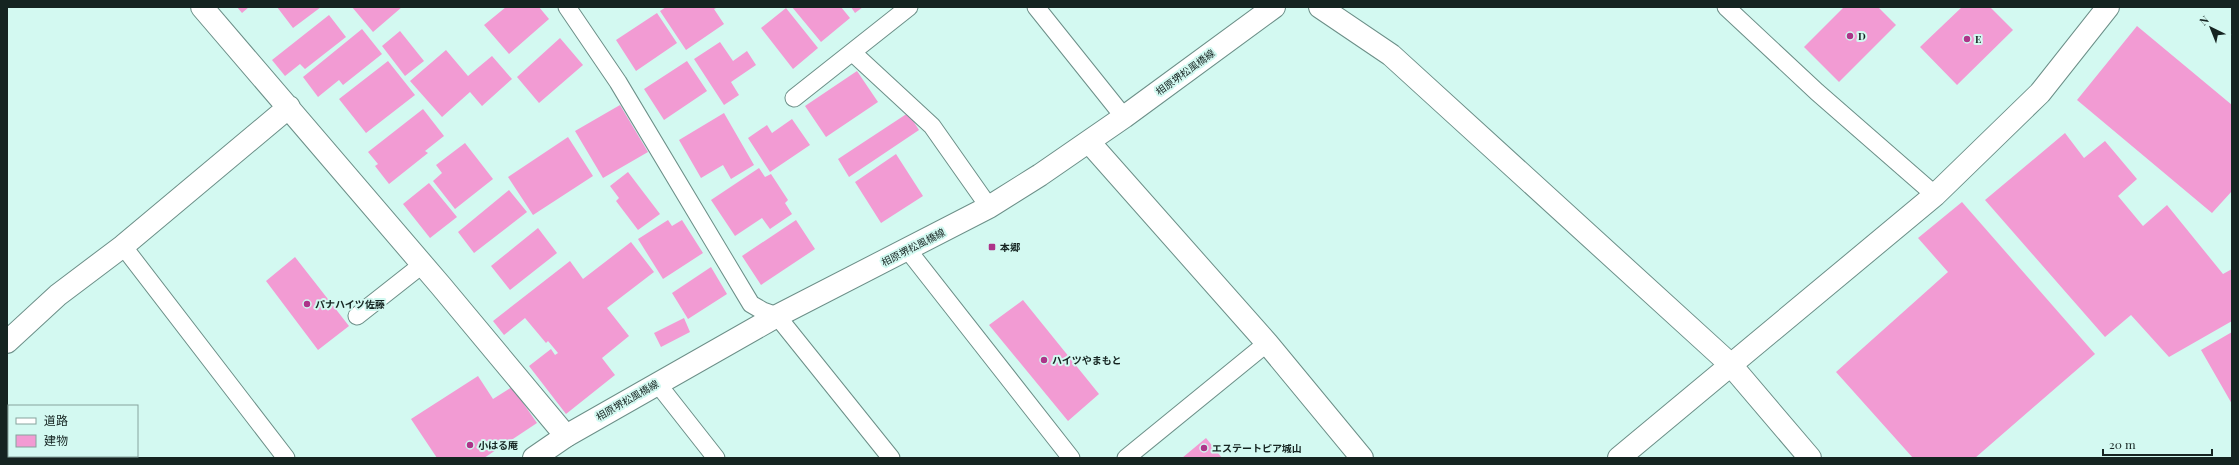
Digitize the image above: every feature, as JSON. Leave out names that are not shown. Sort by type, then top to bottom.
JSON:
[{"type":"street","points":[[202,7],[423,264],[566,436]]},
{"type":"street","name":"相原堺松風橋線","points":[[534,458],[566,436],[777,316],[989,207],[1124,118],[1274,7]]},
{"type":"street","points":[[1320,7],[1391,55],[1730,364],[1810,458]]},
{"type":"street","points":[[1619,458],[1730,364],[1935,195],[2040,94],[2108,7]]},
{"type":"street","points":[[9,336],[58,295],[123,246],[289,107]]},
{"type":"street","points":[[1089,142],[1267,343],[1362,458]]},
{"type":"lane","points":[[568,7],[618,82],[751,304],[763,312],[777,316],[890,458]]},
{"type":"lane","points":[[794,98],[909,7]]},
{"type":"lane","points":[[1036,7],[1124,118]]},
{"type":"lane","points":[[1726,7],[1818,92],[1935,195]]},
{"type":"lane","points":[[852,52],[932,126],[989,207]]},
{"type":"lane","points":[[123,246],[286,458]]},
{"type":"lane","points":[[907,249],[1070,458]]},
{"type":"lane","points":[[357,316],[423,264]]},
{"type":"lane","points":[[1126,458],[1267,343]]},
{"type":"lane","points":[[657,383],[716,458]]},
{"type":"building","points":[[237,7],[249,7],[242,13]]},
{"type":"building","points":[[277,7],[321,7],[293,28]]},
{"type":"building","points":[[352,7],[402,7],[373,32]]},
{"type":"building","points":[[506,7],[539,7],[549,19],[509,54],[484,25]]},
{"type":"building","points":[[666,7],[718,7],[714,9],[724,24],[686,50],[660,11]]},
{"type":"building","points":[[792,7],[841,7],[850,18],[821,42]]},
{"type":"building","points":[[851,7],[863,7],[855,13]]},
{"type":"building","name":"D","points":[[1844,7],[1878,7],[1896,25],[1839,82],[1804,47]]},
{"type":"building","name":"E","points":[[1962,7],[1990,7],[2013,30],[1957,85],[1920,47]]},
{"type":"building","points":[[786,8],[818,48],[793,69],[761,28]]},
{"type":"building","points":[[657,13],[677,43],[636,71],[616,40]]},
{"type":"building","points":[[329,15],[346,37],[305,69],[300,64],[285,76],[272,60]]},
{"type":"building","points":[[2137,26],[2232,105],[2232,191],[2212,213],[2077,100]]},
{"type":"building","points":[[362,29],[382,54],[343,85],[339,80],[318,97],[303,77]]},
{"type":"building","points":[[400,31],[424,61],[405,76],[382,46]]},
{"type":"building","points":[[560,38],[583,65],[539,103],[517,77]]},
{"type":"building","points":[[720,42],[733,61],[747,51],[756,65],[731,82],[739,95],[724,105],[694,59]]},
{"type":"building","points":[[446,50],[468,76],[492,56],[512,79],[482,106],[470,92],[442,117],[410,81]]},
{"type":"building","points":[[388,61],[415,95],[366,133],[339,99]]},
{"type":"building","points":[[687,61],[707,91],[664,120],[644,89]]},
{"type":"building","points":[[857,71],[878,102],[826,137],[805,106]]},
{"type":"building","points":[[620,105],[648,152],[603,178],[575,131]]},
{"type":"building","points":[[423,109],[444,136],[425,151],[428,153],[389,184],[375,166],[378,164],[368,152]]},
{"type":"building","points":[[724,113],[754,165],[731,179],[723,165],[701,178],[679,140]]},
{"type":"building","points":[[908,113],[919,130],[849,177],[838,159]]},
{"type":"building","points":[[792,119],[810,145],[770,172],[748,138],[767,125],[772,133]]},
{"type":"building","points":[[2065,133],[2084,158],[2105,141],[2137,179],[2118,196],[2143,226],[2167,205],[2223,274],[2232,269],[2232,321],[2169,357],[2131,315],[2105,337],[1985,200]]},
{"type":"building","points":[[568,137],[593,176],[533,215],[508,177]]},
{"type":"building","points":[[465,143],[493,179],[455,209],[433,181],[442,173],[436,165]]},
{"type":"building","points":[[896,154],[923,196],[881,223],[855,182]]},
{"type":"building","points":[[759,168],[765,177],[771,174],[788,200],[785,203],[792,214],[770,229],[762,218],[735,236],[711,200]]},
{"type":"building","points":[[628,172],[660,214],[638,230],[616,201],[619,198],[610,186]]},
{"type":"building","points":[[429,183],[457,217],[430,238],[403,204]]},
{"type":"building","points":[[509,190],[527,212],[474,253],[458,232]]},
{"type":"building","points":[[1962,202],[2095,354],[1975,458],[1913,458],[1836,372],[1948,272],[1918,238]]},
{"type":"building","points":[[668,220],[672,226],[682,220],[703,253],[663,279],[638,239]]},
{"type":"building","points":[[796,220],[815,249],[761,285],[742,256]]},
{"type":"building","points":[[538,228],[557,253],[510,290],[491,266]]},
{"type":"building","points":[[631,242],[654,272],[607,308],[629,336],[602,358],[615,375],[566,414],[529,366],[551,349],[555,355],[558,353],[548,341],[546,343],[525,318],[504,335],[493,321],[570,261],[583,279]]},
{"type":"building","name":"パナハイツ佐藤","points":[[295,257],[349,326],[318,350],[266,281]]},
{"type":"building","points":[[711,267],[727,294],[688,319],[672,293]]},
{"type":"building","name":"ハイツやまもと","points":[[1023,300],[1099,394],[1068,421],[989,325]]},
{"type":"building","points":[[684,318],[690,332],[661,347],[654,333]]},
{"type":"building","points":[[2232,332],[2232,404],[2201,350]]},
{"type":"building","points":[[478,376],[493,399],[512,387],[537,423],[484,458],[437,458],[411,419]]},
{"type":"building","name":"エステートピア城山","points":[[1206,438],[1222,458],[1182,458]]},
{"type":"place","name":"D","points":[[1850,36]]},
{"type":"place","name":"E","points":[[1967,39]]},
{"type":"place","name":"本郷","points":[[992,247]]},
{"type":"place","name":"パナハイツ佐藤","points":[[307,304]]},
{"type":"place","name":"ハイツやまもと","points":[[1044,360]]},
{"type":"place","name":"小はる庵","points":[[470,445]]},
{"type":"place","name":"エステートピア城山","points":[[1204,448]]}]
